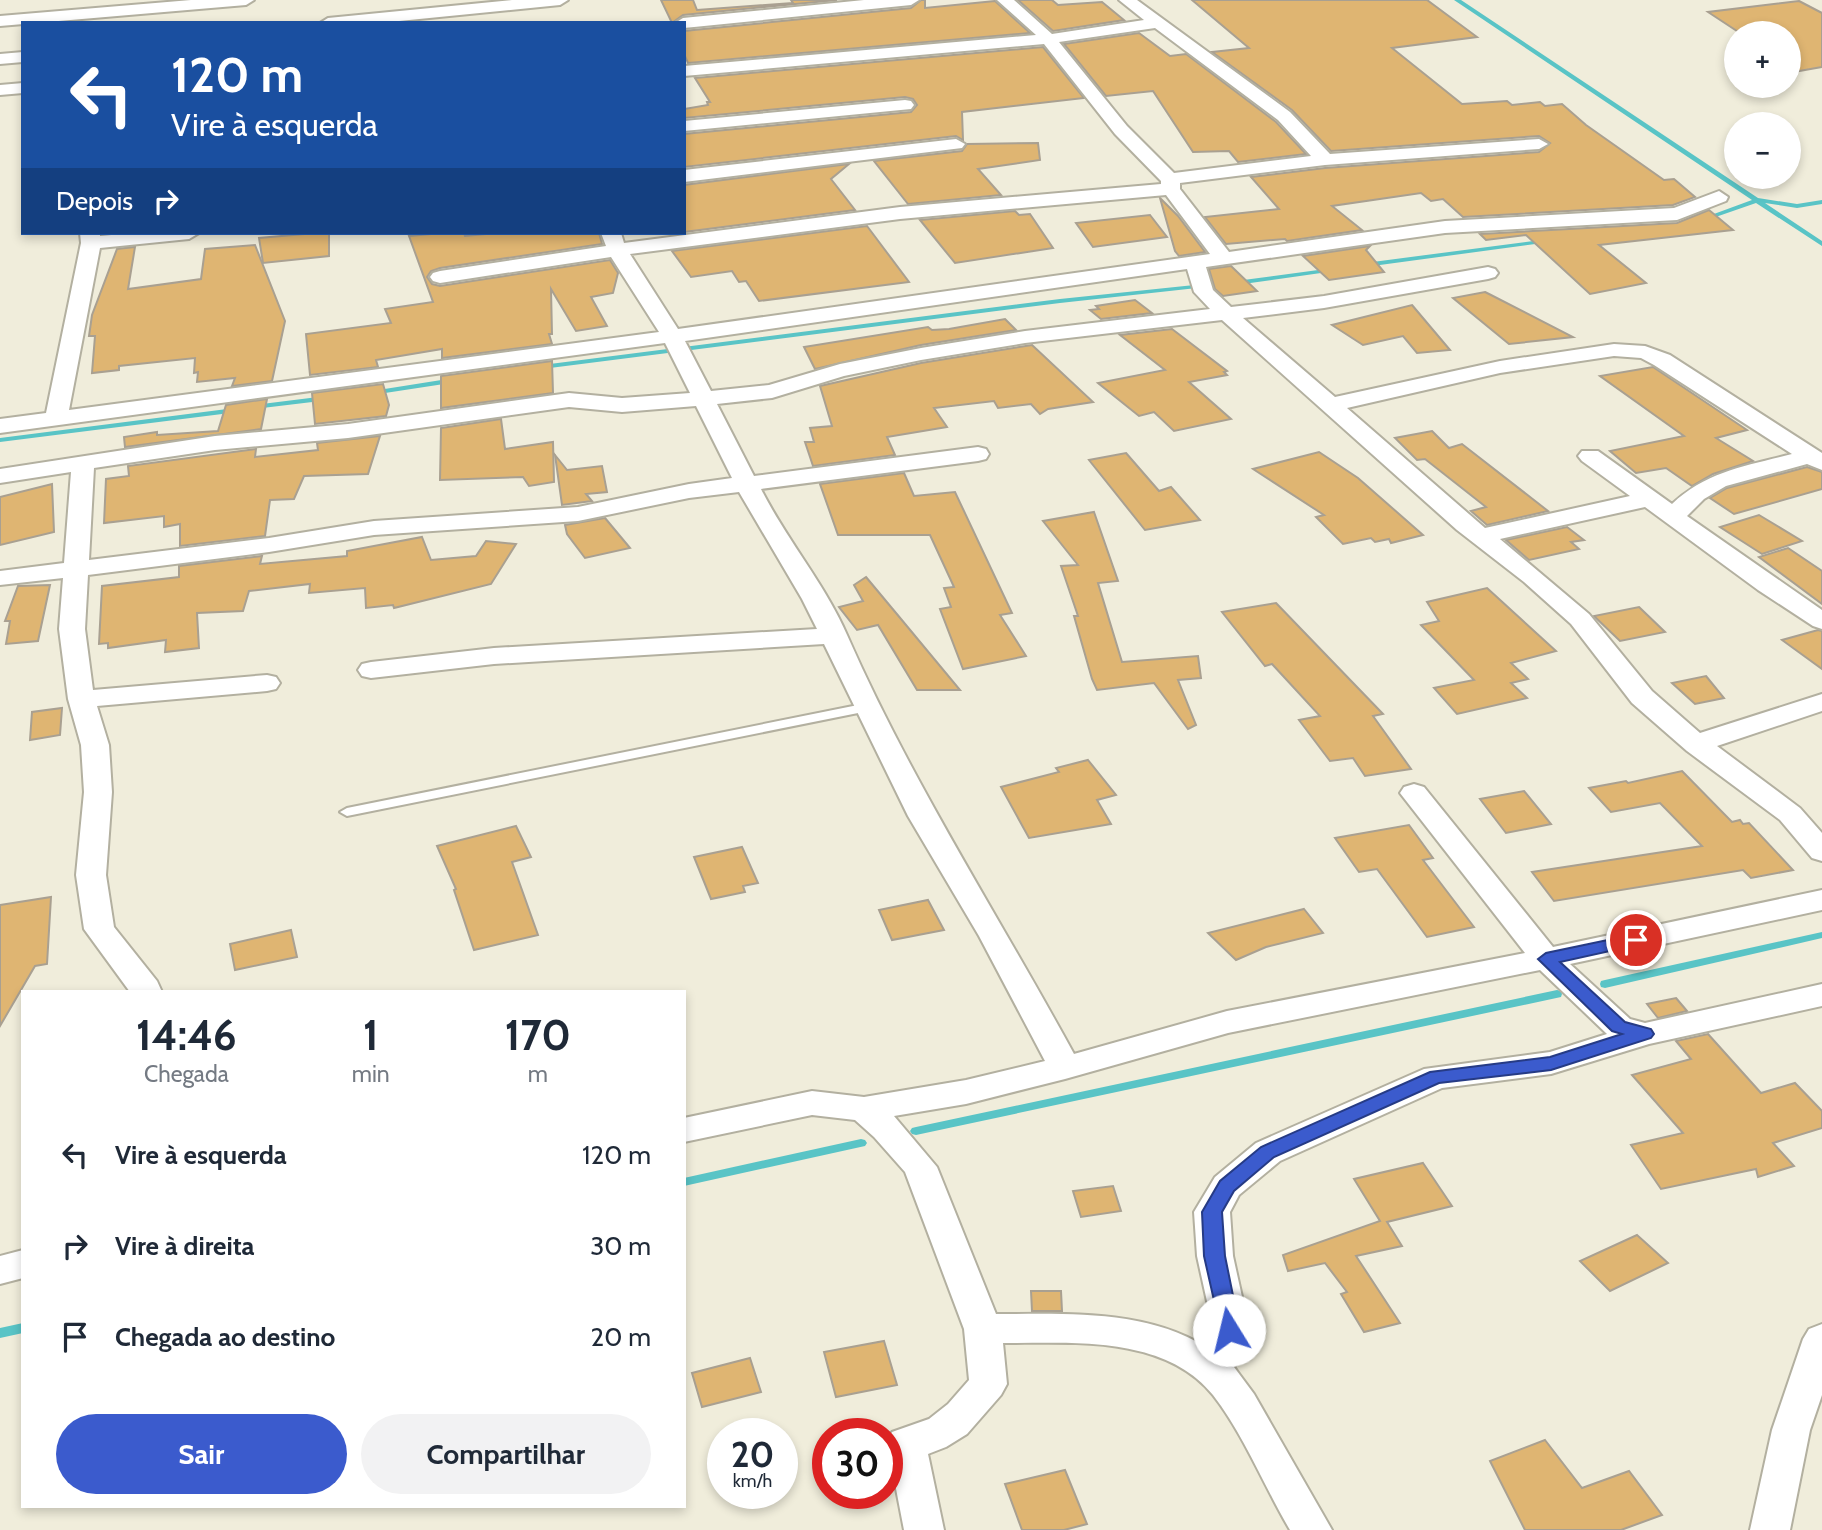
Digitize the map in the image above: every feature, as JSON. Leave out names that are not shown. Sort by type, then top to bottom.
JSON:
[{"type":"street","points":[[0,21],[246,0]]},
{"type":"street","points":[[340,19],[560,0]]},
{"type":"street","points":[[709,0],[720,19]]},
{"type":"street","points":[[686,23],[911,0]]},
{"type":"street","points":[[1005,0],[1048,39],[1102,109],[1170,184],[1223,256]]},
{"type":"street","points":[[1127,0],[1284,116],[1325,160]]},
{"type":"street","points":[[686,71],[1048,39],[1159,23]]},
{"type":"street","points":[[0,59],[21,57]]},
{"type":"street","points":[[0,90],[21,88]]},
{"type":"street","points":[[686,126],[905,106]]},
{"type":"street","points":[[686,176],[956,144]]},
{"type":"street","points":[[686,234],[1170,184],[1325,160],[1539,144]]},
{"type":"street","points":[[0,426],[677,345],[1223,256],[1483,223],[1677,214],[1719,197]]},
{"type":"street","points":[[56,418],[90,238],[149,235]]},
{"type":"street","points":[[440,277],[614,241],[675,235]]},
{"type":"street","points":[[614,241],[677,345],[747,483],[835,636],[922,816],[994,936],[1065,1068]]},
{"type":"street","points":[[1194,261],[1202,288],[1227,314],[1580,619],[1642,697],[1698,745],[1790,814],[1822,852]]},
{"type":"street","points":[[0,476],[215,443],[348,431],[569,400],[622,405],[772,391],[840,370],[1012,340],[1324,302],[1489,273]]},
{"type":"street","points":[[1330,405],[1500,367],[1614,350],[1645,352],[1662,360],[1816,460]]},
{"type":"street","points":[[0,578],[269,545],[374,528],[578,514],[690,491],[978,454]]},
{"type":"street","points":[[1590,456],[1767,585],[1822,621]]},
{"type":"street","points":[[1673,516],[1696,494],[1718,481],[1816,460]]},
{"type":"street","points":[[83,464],[72,629],[80,699],[95,745],[98,792],[91,875],[99,929],[146,990]]},
{"type":"street","points":[[1481,536],[1650,499]]},
{"type":"street","points":[[370,670],[494,656],[835,636]]},
{"type":"street","points":[[80,699],[267,683]]},
{"type":"street","points":[[1698,745],[1730,729],[1786,715],[1822,702]]},
{"type":"street","points":[[1414,793],[1546,959],[1619,1027],[1645,1034]]},
{"type":"street","points":[[686,1129],[812,1103],[864,1109],[966,1092],[1065,1068],[1227,1022],[1546,959],[1822,900]]},
{"type":"street","points":[[1211,1369],[1230,1344],[1228,1315],[1215,1256],[1212,1212],[1227,1186],[1268,1152],[1436,1077],[1551,1063],[1645,1034],[1822,995]]},
{"type":"street","points":[[864,1109],[886,1128],[920,1167],[984,1329],[988,1384],[961,1418],[926,1440],[906,1443],[924,1530]]},
{"type":"street","points":[[0,1270],[21,1265]]},
{"type":"street","points":[[984,1329],[1076,1329],[1128,1334],[1171,1346],[1211,1369],[1237,1399],[1312,1530]]},
{"type":"street","points":[[1770,1530],[1791,1430],[1822,1339]]},
{"type":"lane","points":[[347,812],[869,707]]},
{"type":"building","points":[[661,0],[693,0],[697,10],[793,3],[791,0],[837,0],[683,15],[671,21]]},
{"type":"building","points":[[921,0],[925,0],[925,8],[995,1],[1030,33],[688,63],[686,58],[686,31],[911,8]]},
{"type":"building","points":[[1018,0],[1052,0],[1058,5],[1102,2],[1124,20],[1053,31]]},
{"type":"building","points":[[1192,0],[1427,0],[1477,37],[1392,48],[1462,104],[1507,101],[1512,105],[1540,102],[1545,106],[1562,104],[1586,125],[1664,180],[1674,179],[1695,197],[1673,205],[1463,217],[1443,199],[1431,201],[1421,193],[1332,206],[1362,230],[1287,241],[1226,244],[1205,217],[1279,209],[1251,177],[1325,168],[1539,152],[1550,143],[1539,136],[1331,151],[1292,110],[1212,52],[1249,48]]},
{"type":"building","points":[[1799,1],[1822,13],[1822,67],[1801,71],[1801,21],[1724,22],[1708,12]]},
{"type":"building","points":[[1139,33],[1170,56],[1186,54],[1276,122],[1306,154],[1238,162],[1229,151],[1193,152],[1153,91],[1106,96],[1064,44]]},
{"type":"building","points":[[1043,47],[1084,98],[962,112],[963,140],[956,136],[686,167],[686,134],[911,112],[917,105],[913,99],[905,97],[686,118],[686,109],[708,105],[707,102],[710,102],[695,78]]},
{"type":"building","points":[[1038,143],[1040,160],[978,169],[1001,195],[908,204],[874,161],[962,151],[967,144]]},
{"type":"building","points":[[849,164],[831,179],[855,210],[686,232],[686,185]]},
{"type":"building","points":[[1160,198],[1178,216],[1205,252],[1179,256],[1175,251]]},
{"type":"building","points":[[1709,210],[1733,230],[1599,245],[1646,283],[1590,294],[1526,235],[1486,240],[1480,234],[1677,223]]},
{"type":"building","points":[[1015,211],[1019,215],[1030,214],[1053,248],[955,263],[920,220]]},
{"type":"building","points":[[1150,215],[1167,237],[1093,247],[1076,223]]},
{"type":"building","points":[[867,226],[909,282],[759,301],[746,281],[739,282],[732,271],[691,277],[672,251]]},
{"type":"building","points":[[329,235],[329,256],[263,263],[259,238]]},
{"type":"building","points":[[600,235],[602,244],[440,268],[431,271],[427,277],[432,284],[440,286],[610,260],[618,273],[613,293],[591,297],[607,326],[576,331],[551,289],[552,334],[549,334],[552,344],[442,358],[442,349],[376,360],[378,367],[310,375],[306,334],[391,323],[385,309],[433,302],[409,236]]},
{"type":"building","points":[[255,245],[285,321],[272,381],[232,386],[235,378],[197,382],[198,372],[194,373],[195,358],[119,366],[119,370],[92,373],[95,336],[89,336],[92,315],[117,249],[135,247],[128,289],[201,279],[205,249]]},
{"type":"building","points":[[1370,246],[1366,250],[1384,272],[1329,280],[1303,256]]},
{"type":"building","points":[[1231,266],[1257,291],[1223,296],[1215,289],[1209,269]]},
{"type":"building","points":[[1485,292],[1573,337],[1509,344],[1453,298]]},
{"type":"building","points":[[1135,300],[1152,313],[1101,319],[1090,310],[1099,309],[1096,306]]},
{"type":"building","points":[[1412,305],[1450,350],[1417,353],[1403,336],[1363,345],[1332,325]]},
{"type":"building","points":[[1005,319],[1016,330],[921,345],[815,369],[804,347],[928,327],[932,330],[949,329]]},
{"type":"building","points":[[1172,329],[1227,371],[1224,372],[1227,375],[1189,382],[1231,419],[1174,431],[1154,412],[1139,416],[1098,383],[1165,370],[1120,335]]},
{"type":"building","points":[[1032,345],[1093,402],[1048,409],[1040,414],[1031,404],[998,408],[994,401],[934,408],[947,427],[887,437],[895,455],[813,466],[805,442],[814,442],[810,428],[832,426],[820,386],[921,363]]},
{"type":"building","points":[[552,361],[553,393],[441,408],[441,376]]},
{"type":"building","points":[[1653,367],[1747,430],[1716,438],[1753,461],[1713,474],[1692,486],[1666,468],[1636,473],[1610,451],[1684,436],[1600,376]]},
{"type":"building","points":[[383,384],[389,405],[386,416],[315,424],[312,393]]},
{"type":"building","points":[[267,399],[261,429],[125,447],[124,437],[157,432],[157,435],[218,431],[226,405]]},
{"type":"building","points":[[501,419],[505,449],[553,442],[554,482],[529,486],[523,477],[440,480],[441,428]]},
{"type":"building","points":[[1432,431],[1449,448],[1462,444],[1548,511],[1487,525],[1471,511],[1486,507],[1425,459],[1417,460],[1395,438]]},
{"type":"building","points":[[380,436],[368,474],[304,476],[294,499],[270,500],[265,536],[180,546],[180,524],[164,527],[164,516],[104,523],[106,479],[129,476],[128,466],[256,449],[255,457],[318,450],[317,443]]},
{"type":"building","points":[[1319,452],[1358,478],[1423,535],[1391,543],[1389,539],[1375,542],[1371,538],[1343,544],[1316,517],[1324,515],[1253,469]]},
{"type":"building","points":[[1126,453],[1159,491],[1171,487],[1200,520],[1145,530],[1089,460]]},
{"type":"building","points":[[555,455],[567,470],[602,466],[607,492],[586,494],[592,501],[562,505]]},
{"type":"building","points":[[1807,467],[1822,472],[1822,489],[1734,514],[1710,498],[1727,488]]},
{"type":"building","points":[[904,473],[914,496],[955,492],[1012,613],[1000,615],[1026,656],[963,669],[940,609],[951,607],[944,588],[954,587],[930,535],[838,535],[820,484]]},
{"type":"building","points":[[52,484],[54,532],[0,545],[0,497]]},
{"type":"building","points":[[1094,512],[1118,581],[1098,583],[1122,662],[1198,656],[1201,678],[1178,680],[1196,725],[1188,729],[1154,683],[1097,690],[1092,679],[1074,616],[1078,616],[1061,566],[1078,565],[1043,521]]},
{"type":"building","points":[[1759,515],[1802,541],[1762,554],[1720,527]]},
{"type":"building","points":[[605,518],[630,548],[585,558],[567,534],[565,525]]},
{"type":"building","points":[[1567,527],[1584,540],[1571,542],[1579,549],[1529,560],[1506,540]]},
{"type":"building","points":[[422,537],[431,560],[476,556],[486,541],[516,544],[491,584],[394,608],[393,605],[366,608],[365,588],[309,593],[310,584],[249,591],[243,611],[197,613],[199,648],[165,652],[166,640],[108,648],[108,643],[99,644],[102,586],[179,577],[179,566],[262,556],[260,564],[347,556],[347,551]]},
{"type":"building","points":[[1788,548],[1822,571],[1822,604],[1759,557]]},
{"type":"building","points":[[866,577],[960,690],[917,690],[878,625],[857,630],[839,607],[863,601],[854,585]]},
{"type":"building","points":[[50,585],[38,641],[6,644],[10,621],[5,621],[18,586]]},
{"type":"building","points":[[1487,588],[1556,651],[1511,663],[1528,679],[1511,683],[1527,698],[1457,714],[1434,688],[1474,680],[1421,625],[1439,621],[1427,602]]},
{"type":"building","points":[[1276,603],[1383,714],[1373,716],[1411,769],[1365,776],[1353,758],[1330,761],[1299,720],[1320,716],[1272,664],[1265,666],[1222,612]]},
{"type":"building","points":[[1639,607],[1665,632],[1620,641],[1594,616]]},
{"type":"building","points":[[1822,631],[1822,669],[1782,640]]},
{"type":"building","points":[[1706,676],[1724,698],[1695,704],[1672,683]]},
{"type":"building","points":[[62,708],[60,735],[30,740],[32,712]]},
{"type":"building","points":[[1088,760],[1116,795],[1097,800],[1111,824],[1029,838],[1001,787],[1059,772],[1056,768]]},
{"type":"building","points":[[1682,771],[1732,822],[1740,820],[1743,824],[1749,823],[1793,870],[1751,878],[1743,870],[1554,901],[1532,872],[1702,846],[1660,803],[1611,812],[1589,788]]},
{"type":"building","points":[[1524,791],[1551,824],[1506,833],[1480,799]]},
{"type":"building","points":[[1409,825],[1433,858],[1423,860],[1474,927],[1427,937],[1377,869],[1359,872],[1335,838]]},
{"type":"building","points":[[516,826],[531,857],[512,862],[538,935],[474,950],[454,890],[456,889],[437,846]]},
{"type":"building","points":[[742,847],[758,883],[743,886],[745,892],[711,899],[694,857]]},
{"type":"building","points":[[51,897],[47,964],[35,966],[0,1026],[0,905]]},
{"type":"building","points":[[928,900],[944,930],[892,940],[879,910]]},
{"type":"building","points":[[1304,909],[1323,933],[1266,947],[1236,960],[1208,933]]},
{"type":"building","points":[[291,930],[297,957],[235,970],[230,944]]},
{"type":"building","points":[[1676,998],[1687,1011],[1658,1018],[1647,1004]]},
{"type":"building","points":[[1708,1034],[1761,1093],[1795,1083],[1822,1111],[1822,1128],[1773,1143],[1794,1166],[1758,1177],[1756,1169],[1661,1189],[1631,1145],[1683,1133],[1632,1075],[1691,1059],[1676,1041]]},
{"type":"building","points":[[1423,1163],[1452,1206],[1387,1222],[1402,1246],[1356,1256],[1400,1323],[1364,1332],[1341,1294],[1347,1292],[1325,1263],[1288,1271],[1283,1255],[1380,1221],[1354,1179]]},
{"type":"building","points":[[1113,1186],[1121,1211],[1081,1217],[1073,1191]]},
{"type":"building","points":[[1637,1235],[1668,1263],[1610,1291],[1580,1261]]},
{"type":"building","points":[[1031,1291],[1061,1291],[1062,1311],[1032,1311]]},
{"type":"building","points":[[884,1341],[897,1385],[836,1397],[824,1352]]},
{"type":"building","points":[[750,1358],[761,1392],[702,1407],[692,1373]]},
{"type":"building","points":[[1545,1440],[1582,1488],[1629,1471],[1662,1515],[1621,1530],[1525,1530],[1490,1461]]},
{"type":"building","points":[[1065,1470],[1087,1524],[1064,1530],[1022,1530],[1005,1484]]},
{"type":"waterway","points":[[1457,0],[1757,200]]},
{"type":"waterway","points":[[1705,219],[1757,200]]},
{"type":"waterway","points":[[1757,200],[1822,244]]},
{"type":"waterway","points":[[1757,200],[1797,206],[1822,202]]},
{"type":"waterway","points":[[1365,265],[1548,241]]},
{"type":"waterway","points":[[1236,283],[1333,270]]},
{"type":"waterway","points":[[542,367],[1060,301],[1204,286]]},
{"type":"waterway","points":[[372,393],[454,380]]},
{"type":"waterway","points":[[254,407],[326,398]]},
{"type":"waterway","points":[[0,440],[235,410]]},
{"type":"waterway","points":[[1605,984],[1822,935]]},
{"type":"waterway","points":[[916,1131],[1557,994]]},
{"type":"waterway","points":[[686,1182],[861,1143]]},
{"type":"waterway","points":[[0,1333],[21,1328]]},
{"type":"route","points":[[1229,1330],[1215,1256],[1212,1212],[1227,1186],[1268,1152],[1436,1077],[1551,1063],[1645,1034],[1619,1027],[1546,959],[1636,940]]}]
